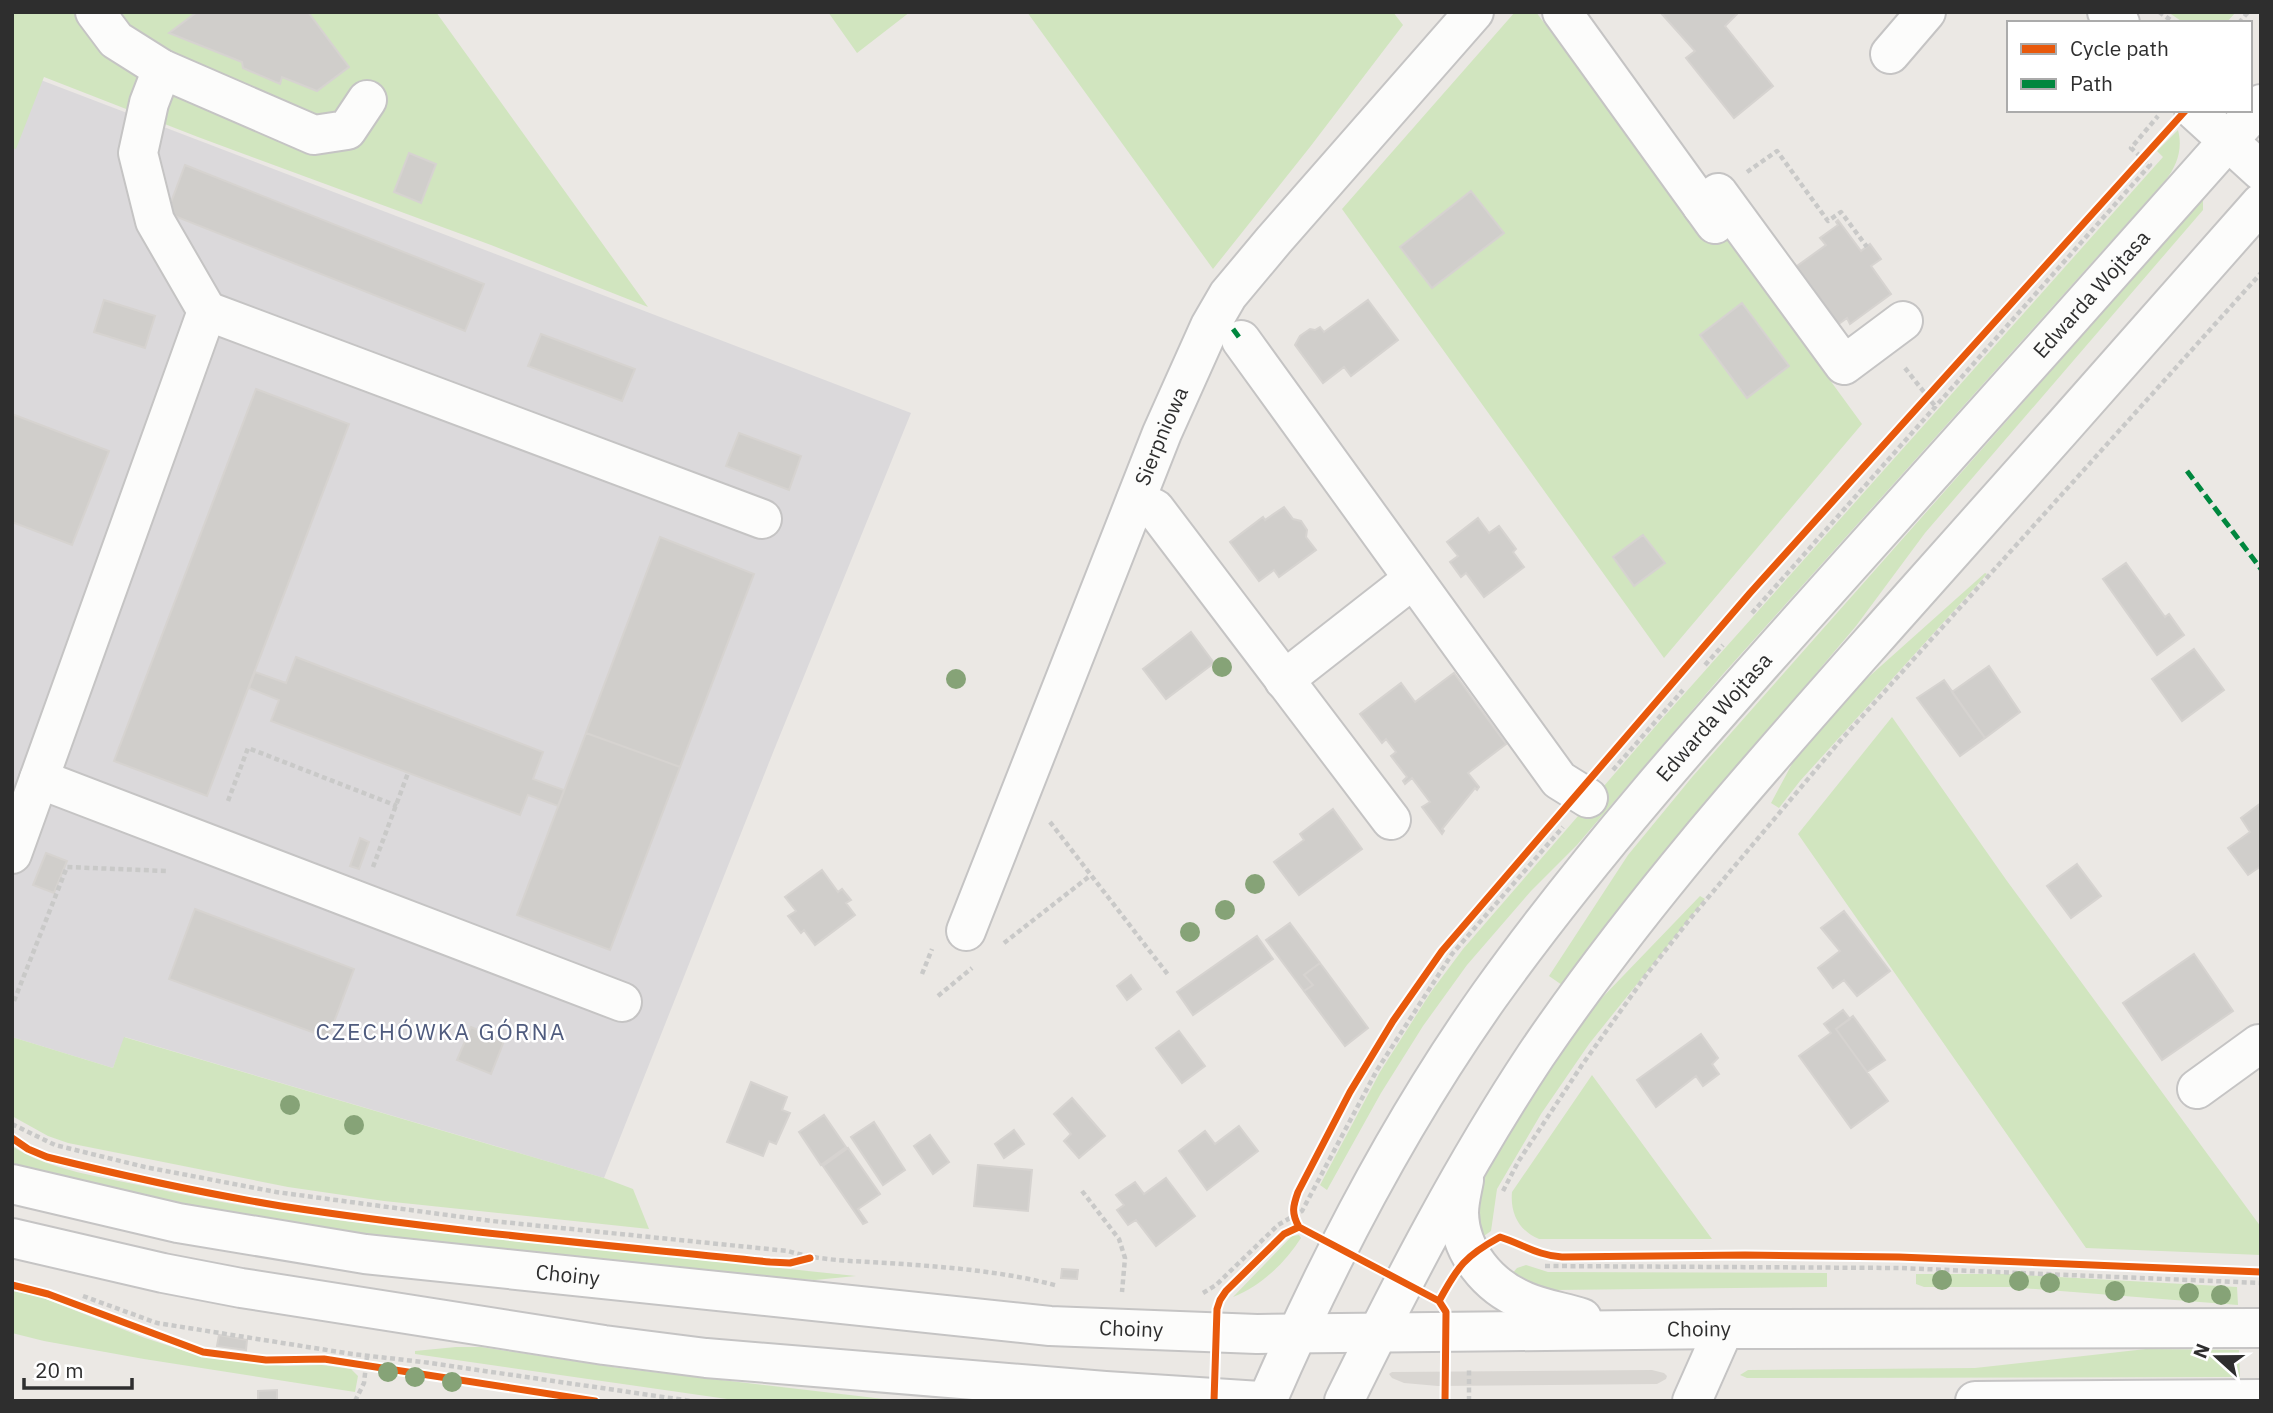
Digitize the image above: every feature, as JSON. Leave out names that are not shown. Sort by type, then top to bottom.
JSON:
[{"type":"street","name":"Sierpniowa","points":[[980,948],[1136,500],[1210,326],[1228,295],[1474,12]]},
{"type":"street","points":[[1562,12],[1712,208],[1844,365],[1903,320]]},
{"type":"street","points":[[1890,54],[1926,12]]},
{"type":"street","points":[[111,18],[116,40],[162,69],[314,135],[347,130],[367,100]]},
{"type":"street","points":[[162,69],[149,103],[138,153],[155,221],[207,311],[762,519]]},
{"type":"street","name":"Edwarda Wojtasa","points":[[1267,1401],[1296,1334],[1384,1163],[1469,1025],[1516,961],[1619,829],[1710,722],[2261,104]]},
{"type":"street","points":[[2196,112],[2261,171]]},
{"type":"street","points":[[1344,1401],[1377,1333],[1466,1167],[1535,1057],[1629,926],[1692,847],[2261,203]]},
{"type":"street","points":[[12,854],[207,311]]},
{"type":"street","points":[[1241,340],[1559,780],[1587,798]]},
{"type":"street","points":[[1136,500],[1155,509],[1391,820]]},
{"type":"street","points":[[1284,680],[1413,579]]},
{"type":"street","points":[[39,779],[622,1002]]},
{"type":"street","points":[[2197,1088],[2259,1044]]},
{"type":"street","points":[[1466,1167],[1459,1211],[1462,1237],[1471,1256],[1486,1275],[1508,1294],[1525,1302],[1628,1330]]},
{"type":"street","name":"Choiny","points":[[12,1184],[188,1226],[365,1254],[990,1321],[1126,1331],[1296,1334],[1724,1329],[2261,1328]]},
{"type":"street","points":[[12,1238],[151,1271],[241,1288],[604,1345],[706,1358],[1111,1396],[1260,1401]]},
{"type":"street","points":[[1692,1401],[1724,1329]]},
{"type":"street","points":[[1975,1401],[2261,1399]]},
{"type":"path","points":[[2133,169],[2151,149]]},
{"type":"path","points":[[1712,208],[1777,151],[1828,221],[1841,212],[1867,247]]},
{"type":"path","points":[[1500,1202],[1506,1183],[1582,1065],[1690,919],[1840,741],[2261,273]]},
{"type":"path","points":[[1905,368],[1936,406]]},
{"type":"path","points":[[1917,406],[1936,385]]},
{"type":"path","points":[[228,801],[248,748],[397,806]]},
{"type":"path","points":[[368,878],[408,773]]},
{"type":"path","points":[[1048,818],[1169,976]]},
{"type":"path","points":[[13,1002],[67,867],[174,871]]},
{"type":"path","points":[[938,996],[980,948],[1091,875]]},
{"type":"path","points":[[12,1124],[55,1145],[145,1167],[276,1192],[492,1220],[772,1249],[810,1258],[916,1265],[1027,1277],[1064,1288]]},
{"type":"path","points":[[1083,1191],[1119,1239],[1125,1258],[1122,1298]]},
{"type":"path","points":[[1292,1209],[1292,1216],[1298,1227],[1339,1248]]},
{"type":"path","points":[[790,1263],[810,1258]]},
{"type":"path","points":[[1540,1265],[1900,1268],[2261,1283]]},
{"type":"path","points":[[81,1295],[157,1323],[367,1356],[691,1401]]},
{"type":"path","points":[[1194,1298],[1223,1296],[1217,1309],[1217,1333]]},
{"type":"path","points":[[1469,1332],[1469,1401]]},
{"type":"path","points":[[355,1401],[363,1383],[367,1356]]},
{"type":"path","points":[[352,1363],[380,1367]]},
{"type":"shaded area","points":[[12,69],[911,413],[604,1178],[125,1037],[113,1068],[12,1037]]},
{"type":"shaded area","points":[[1652,1370],[1664,1373],[1666,1379],[1657,1384],[1438,1386],[1404,1383],[1389,1374],[1392,1372]]},
{"type":"green space","points":[[12,12],[436,12],[648,307],[44,77],[16,149],[12,148]]},
{"type":"green space","points":[[828,12],[910,12],[857,53]]},
{"type":"green space","points":[[1027,12],[1393,12],[1403,25],[1213,269]]},
{"type":"green space","points":[[1515,12],[1536,12],[1701,232],[1727,239],[1862,424],[1664,658],[1342,209]]},
{"type":"green space","points":[[2168,12],[2236,12],[2228,21],[2181,21]]},
{"type":"green space","points":[[2178,130],[2178,157],[2165,181],[1724,673],[1577,845],[1531,891],[1467,965],[1423,1026],[1381,1093],[1327,1190],[1320,1185],[1380,1072],[1431,992],[1463,949],[1661,720],[2163,157],[2157,151]]},
{"type":"green space","points":[[2203,199],[2203,210],[1925,533],[1856,626],[1648,872],[1562,985],[1549,976],[1628,855],[1693,776]]},
{"type":"green space","points":[[1987,574],[1800,781],[1779,808],[1771,803],[1793,762],[1863,682]]},
{"type":"green space","points":[[1892,717],[2007,881],[2261,1227],[2261,1255],[2086,1248],[1798,834]]},
{"type":"green space","points":[[1700,896],[1705,899],[1589,1044],[1541,1114],[1497,1189],[1491,1231],[1481,1238],[1477,1205],[1485,1172],[1544,1078],[1597,1003]]},
{"type":"green space","points":[[12,1037],[113,1068],[124,1037],[604,1178],[633,1189],[649,1229],[384,1201],[288,1187],[68,1143],[48,1136],[12,1116]]},
{"type":"green space","points":[[1592,1075],[1712,1239],[1539,1239],[1521,1226],[1514,1214],[1512,1192]]},
{"type":"green space","points":[[12,1146],[43,1162],[78,1172],[273,1211],[483,1238],[856,1276],[815,1280],[759,1276],[457,1245],[336,1229],[176,1202],[12,1163]]},
{"type":"green space","points":[[1299,1235],[1301,1238],[1295,1247],[1272,1273],[1233,1297],[1292,1236]]},
{"type":"green space","points":[[1526,1265],[1548,1272],[1827,1273],[1827,1287],[1553,1290],[1510,1276],[1517,1268]]},
{"type":"green space","points":[[1916,1274],[2006,1274],[2237,1287],[2238,1305],[2010,1287],[1924,1287],[1916,1284]]},
{"type":"green space","points":[[12,1291],[41,1297],[145,1338],[203,1357],[285,1366],[322,1365],[351,1369],[358,1376],[355,1392],[144,1359],[12,1333]]},
{"type":"green space","points":[[481,1347],[619,1368],[901,1401],[741,1401],[415,1354],[415,1351]]},
{"type":"green space","points":[[2146,1349],[2239,1350],[2240,1377],[1747,1378],[1740,1375],[1748,1370],[1975,1368]]},
{"type":"building","points":[[197,12],[308,12],[349,67],[317,91],[282,77],[280,84],[243,68],[242,62],[169,33]]},
{"type":"building","points":[[1660,12],[1736,12],[1725,26],[1773,86],[1734,118],[1686,58],[1695,51]]},
{"type":"building","points":[[409,153],[436,164],[421,203],[394,192]]},
{"type":"building","points":[[185,165],[484,284],[465,331],[167,213]]},
{"type":"building","points":[[1471,191],[1504,233],[1432,288],[1400,247]]},
{"type":"building","points":[[1838,220],[1861,251],[1870,244],[1881,259],[1871,266],[1891,294],[1850,324],[1847,318],[1832,329],[1786,274],[1826,245],[1820,238],[1838,225]]},
{"type":"building","points":[[104,300],[155,316],[145,348],[94,332]]},
{"type":"building","points":[[1368,300],[1398,340],[1351,376],[1344,367],[1323,383],[1295,345],[1300,336],[1310,329],[1320,327],[1324,332]]},
{"type":"building","points":[[1742,303],[1789,366],[1747,398],[1700,335]]},
{"type":"building","points":[[541,334],[635,369],[622,401],[528,366]]},
{"type":"building","points":[[256,389],[349,424],[207,796],[114,761]]},
{"type":"building","points":[[12,414],[109,451],[72,545],[12,522]]},
{"type":"building","points":[[739,433],[801,456],[789,490],[726,466]]},
{"type":"building","points":[[1284,507],[1293,519],[1301,521],[1307,530],[1306,537],[1316,550],[1279,577],[1274,570],[1259,581],[1230,542],[1263,517],[1265,520]]},
{"type":"building","points":[[1478,518],[1489,533],[1499,526],[1516,549],[1513,552],[1524,567],[1484,597],[1466,573],[1461,577],[1450,562],[1458,556],[1447,542]]},
{"type":"building","points":[[1643,535],[1665,563],[1634,586],[1613,557]]},
{"type":"building","points":[[660,537],[754,574],[680,767],[586,733]]},
{"type":"building","points":[[2126,563],[2165,617],[2169,614],[2184,635],[2157,655],[2103,579]]},
{"type":"building","points":[[1191,632],[1214,663],[1166,699],[1143,669]]},
{"type":"building","points":[[2194,649],[2224,690],[2182,721],[2152,679]]},
{"type":"building","points":[[296,657],[543,752],[533,779],[564,790],[558,806],[528,795],[520,815],[271,721],[279,700],[249,688],[255,672],[286,683]]},
{"type":"building","points":[[1989,666],[2020,712],[1985,738],[1952,692]]},
{"type":"building","points":[[1454,673],[1506,744],[1468,773],[1479,787],[1477,790],[1475,788],[1442,829],[1442,834],[1422,807],[1430,802],[1412,778],[1405,784],[1403,781],[1407,777],[1391,756],[1396,752],[1386,739],[1382,743],[1360,714],[1401,683],[1415,702]]},
{"type":"building","points":[[1944,680],[1985,738],[1960,756],[1917,698]]},
{"type":"building","points":[[586,733],[680,767],[610,950],[517,915]]},
{"type":"building","points":[[2261,803],[2261,866],[2248,875],[2228,848],[2250,832],[2241,818]]},
{"type":"building","points":[[1333,809],[1362,849],[1299,895],[1274,862],[1304,840],[1300,834]]},
{"type":"building","points":[[360,838],[369,842],[359,869],[350,866]]},
{"type":"building","points":[[46,853],[67,861],[54,893],[33,885]]},
{"type":"building","points":[[2077,864],[2101,896],[2071,918],[2047,886]]},
{"type":"building","points":[[822,870],[838,892],[842,889],[851,900],[846,903],[855,915],[815,945],[804,930],[801,933],[788,916],[796,911],[785,897]]},
{"type":"building","points":[[195,909],[354,969],[328,1038],[169,979]]},
{"type":"building","points":[[1844,911],[1890,971],[1857,996],[1844,980],[1833,988],[1818,968],[1840,951],[1821,928]]},
{"type":"building","points":[[1290,923],[1320,963],[1304,975],[1313,985],[1304,991],[1266,940]]},
{"type":"building","points":[[1257,936],[1273,959],[1193,1015],[1177,992]]},
{"type":"building","points":[[2194,954],[2233,1011],[2162,1060],[2123,1003]]},
{"type":"building","points":[[1320,963],[1368,1028],[1345,1046],[1304,991],[1313,985],[1304,975]]},
{"type":"building","points":[[1131,975],[1141,989],[1127,1000],[1117,986]]},
{"type":"building","points":[[1843,1010],[1850,1019],[1836,1029],[1888,1101],[1851,1128],[1799,1056],[1831,1033],[1824,1024]]},
{"type":"building","points":[[1853,1016],[1885,1060],[1867,1072],[1836,1029]]},
{"type":"building","points":[[471,1027],[504,1041],[491,1074],[457,1060]]},
{"type":"building","points":[[1179,1031],[1205,1066],[1182,1083],[1156,1048]]},
{"type":"building","points":[[1701,1034],[1718,1058],[1712,1064],[1719,1074],[1703,1086],[1696,1076],[1656,1107],[1637,1080]]},
{"type":"building","points":[[751,1082],[787,1097],[782,1110],[790,1113],[776,1144],[769,1141],[763,1156],[727,1142]]},
{"type":"building","points":[[1072,1098],[1105,1136],[1079,1158],[1064,1141],[1071,1134],[1054,1114]]},
{"type":"building","points":[[824,1115],[846,1147],[821,1165],[799,1132]]},
{"type":"building","points":[[874,1122],[905,1170],[883,1185],[851,1137]]},
{"type":"building","points":[[1239,1126],[1258,1151],[1207,1190],[1179,1151],[1205,1131],[1215,1144]]},
{"type":"building","points":[[1014,1130],[1024,1144],[1004,1158],[995,1144]]},
{"type":"building","points":[[930,1135],[949,1162],[933,1174],[914,1146]]},
{"type":"building","points":[[848,1148],[880,1194],[858,1209],[867,1222],[863,1224],[823,1166]]},
{"type":"building","points":[[978,1165],[1032,1170],[1028,1211],[974,1206]]},
{"type":"building","points":[[1166,1178],[1195,1216],[1156,1246],[1136,1220],[1128,1225],[1117,1210],[1124,1205],[1116,1195],[1135,1182],[1144,1194]]},
{"type":"building","points":[[1062,1269],[1078,1270],[1077,1279],[1061,1278]]},
{"type":"building","points":[[219,1335],[247,1340],[246,1350],[217,1346]]},
{"type":"building","points":[[277,1390],[277,1401],[258,1401],[258,1391]]},
{"type":"marked path","points":[[1233,329],[1241,340]]},
{"type":"marked path","points":[[2187,471],[2261,569]]},
{"type":"cycle path","points":[[2184,112],[1750,593],[1442,951],[1393,1021],[1350,1092],[1298,1192],[1294,1213],[1299,1227],[1439,1301],[1470,1256],[1500,1237],[1538,1252],[1562,1257],[1899,1257],[2261,1272]]},
{"type":"cycle path","points":[[12,1138],[47,1157],[163,1184],[281,1206],[464,1230],[770,1262],[790,1263],[810,1258]]},
{"type":"cycle path","points":[[1214,1401],[1217,1309],[1220,1300],[1284,1234],[1299,1227]]},
{"type":"cycle path","points":[[12,1285],[48,1294],[203,1352],[266,1360],[324,1359],[595,1401]]},
{"type":"cycle path","points":[[1439,1301],[1446,1312],[1445,1401]]},
{"type":"district","name":"CZECHÓWKA GÓRNA","points":[[441,1032]]}]
